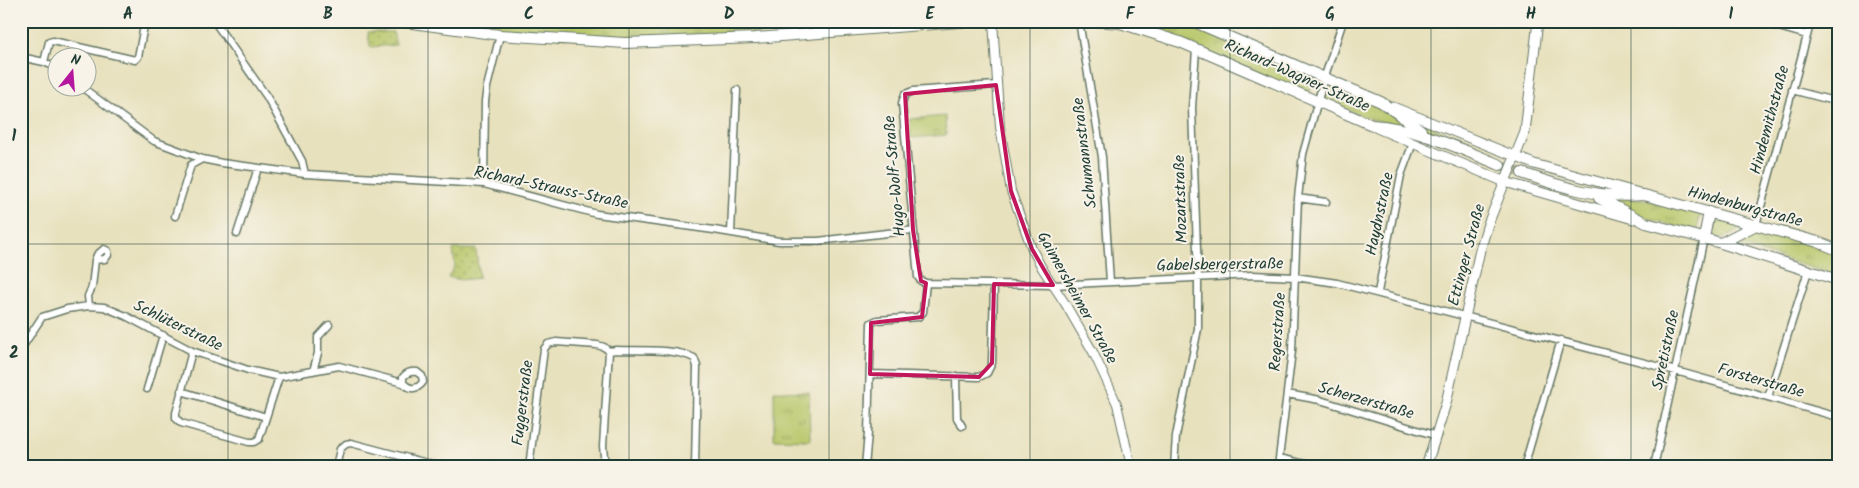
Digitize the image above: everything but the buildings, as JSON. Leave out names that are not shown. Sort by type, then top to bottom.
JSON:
[{"type":"main road","points":[[398,21],[500,35],[582,41],[665,42],[755,38],[972,21]]},
{"type":"main road","name":"Richard-Wagner-Straße","points":[[1095,21],[1120,23],[1152,32],[1196,49],[1505,182]]},
{"type":"main road","name":"Richard-Wagner-Straße","points":[[1192,21],[1324,79],[1516,157]]},
{"type":"main road","name":"Ettinger Straße","points":[[1426,467],[1446,403],[1486,229],[1525,132],[1538,21]]},
{"type":"main road","name":"Richard-Wagner-Straße","points":[[1381,102],[1412,125],[1439,139],[1500,165]]},
{"type":"main road","name":"Richard-Wagner-Straße","points":[[1372,125],[1407,130],[1439,139]]},
{"type":"main road","name":"Hindenburgstraße","points":[[1516,157],[1575,176],[1818,242],[1838,250]]},
{"type":"main road","name":"Hindenburgstraße","points":[[1522,172],[1588,193],[1612,203],[1646,223]]},
{"type":"main road","name":"Hindenburgstraße","points":[[1505,182],[1722,243],[1838,280]]},
{"type":"main road","name":"Hindenburgstraße","points":[[1588,193],[1620,196],[1644,194]]},
{"type":"main road","points":[[1704,238],[1709,212]]},
{"type":"main road","points":[[1722,243],[1756,225]]},
{"type":"street","points":[[44,62],[50,42],[53,41],[135,60],[138,58],[145,21]]},
{"type":"street","points":[[214,21],[266,97],[302,161],[305,174]]},
{"type":"street","name":"Gaimersheimer Straße","points":[[993,21],[1000,128],[1011,191],[1032,249],[1093,352],[1114,398],[1124,430],[1131,467]]},
{"type":"street","name":"Schumannstraße","points":[[1079,21],[1102,157],[1110,282]]},
{"type":"street","name":"Regerstraße","points":[[1278,467],[1292,351],[1298,198],[1303,154],[1343,21]]},
{"type":"street","points":[[1758,21],[1807,35]]},
{"type":"street","name":"Hindemithstraße","points":[[1756,225],[1811,21]]},
{"type":"street","points":[[484,184],[485,101],[500,35]]},
{"type":"street","name":"Mozartstraße","points":[[1174,467],[1176,436],[1198,329],[1192,108],[1196,49]]},
{"type":"street","points":[[21,57],[48,64]]},
{"type":"street","name":"Hugo-Wolf-Straße","points":[[926,283],[918,277],[902,102],[905,94],[913,90],[996,85]]},
{"type":"street","points":[[731,233],[737,90]]},
{"type":"street","points":[[1792,90],[1838,102]]},
{"type":"street","name":"Richard-Strauss-Straße","points":[[96,98],[154,141],[202,159],[305,174],[484,184],[597,214],[779,241],[797,242],[913,230]]},
{"type":"street","name":"Haydnstraße","points":[[1378,292],[1401,175],[1413,143]]},
{"type":"street","points":[[175,216],[191,165],[202,159]]},
{"type":"street","points":[[237,234],[258,168]]},
{"type":"street","points":[[1298,198],[1326,202]]},
{"type":"street","name":"Spretistraße","points":[[1654,467],[1704,238]]},
{"type":"street","points":[[89,306],[88,296],[92,287],[95,260]]},
{"type":"street","points":[[1768,397],[1808,271]]},
{"type":"street","name":"Gabelsbergerstraße","points":[[926,283],[1053,285],[1253,275],[1338,283],[1676,371]]},
{"type":"street","points":[[865,467],[871,322],[918,317],[923,312],[926,283]]},
{"type":"street","points":[[870,374],[980,377],[987,372],[992,363],[994,284]]},
{"type":"street","name":"Schlüterstraße","points":[[21,349],[42,317],[67,309],[89,306],[104,307],[126,316],[192,351],[248,370],[279,377],[339,366],[403,383]]},
{"type":"street","points":[[313,371],[318,353],[318,337],[329,324]]},
{"type":"street","points":[[147,389],[163,335]]},
{"type":"street","points":[[1524,467],[1561,340]]},
{"type":"street","name":"Fuggerstraße","points":[[529,467],[544,349],[548,344],[556,342],[597,345],[604,347],[608,351],[687,354],[694,358],[697,366],[695,467]]},
{"type":"street","points":[[192,351],[176,413],[176,418],[181,422],[248,442],[254,442],[259,438],[279,377]]},
{"type":"street","points":[[605,467],[602,446],[608,351]]},
{"type":"street","name":"Forsterstraße","points":[[1676,371],[1838,418]]},
{"type":"street","points":[[956,377],[957,418],[962,426]]},
{"type":"street","points":[[181,391],[266,417]]},
{"type":"street","name":"Scherzerstraße","points":[[1287,394],[1320,400],[1437,436]]},
{"type":"street","points":[[336,467],[340,449],[346,444],[351,443],[442,467]]},
{"type":"street","points":[[1279,458],[1318,467]]},
{"type":"highlighted area","points":[[996,85],[1011,191],[1032,249],[1053,285],[994,284],[992,363],[979,377],[870,374],[871,323],[922,317],[926,283],[921,281],[913,230],[905,94]]},
{"type":"green space","points":[[426,21],[568,21],[584,23],[931,21],[685,39],[611,40],[524,35]]},
{"type":"green space","points":[[1122,21],[1184,21],[1316,78],[1308,96]]},
{"type":"green space","points":[[368,32],[393,32],[396,45],[370,47]]},
{"type":"green space","points":[[1330,84],[1375,103],[1408,126],[1373,120],[1324,100]]},
{"type":"green space","points":[[945,116],[946,135],[911,138],[910,119]]},
{"type":"green space","points":[[1406,116],[1497,153],[1494,157],[1448,140]]},
{"type":"green space","points":[[1611,199],[1642,199],[1701,214],[1696,232],[1643,217]]},
{"type":"green space","points":[[1717,219],[1738,225],[1738,231],[1720,237],[1709,234],[1711,223]]},
{"type":"green space","points":[[1754,229],[1815,245],[1838,254],[1838,276],[1735,244],[1733,241]]},
{"type":"green space","points":[[453,249],[476,249],[479,278],[461,280],[448,277],[455,266]]},
{"type":"green space","points":[[774,391],[809,392],[810,440],[774,439]]},
{"type":"tunnel","points":[[1500,165],[1522,173]]}]
